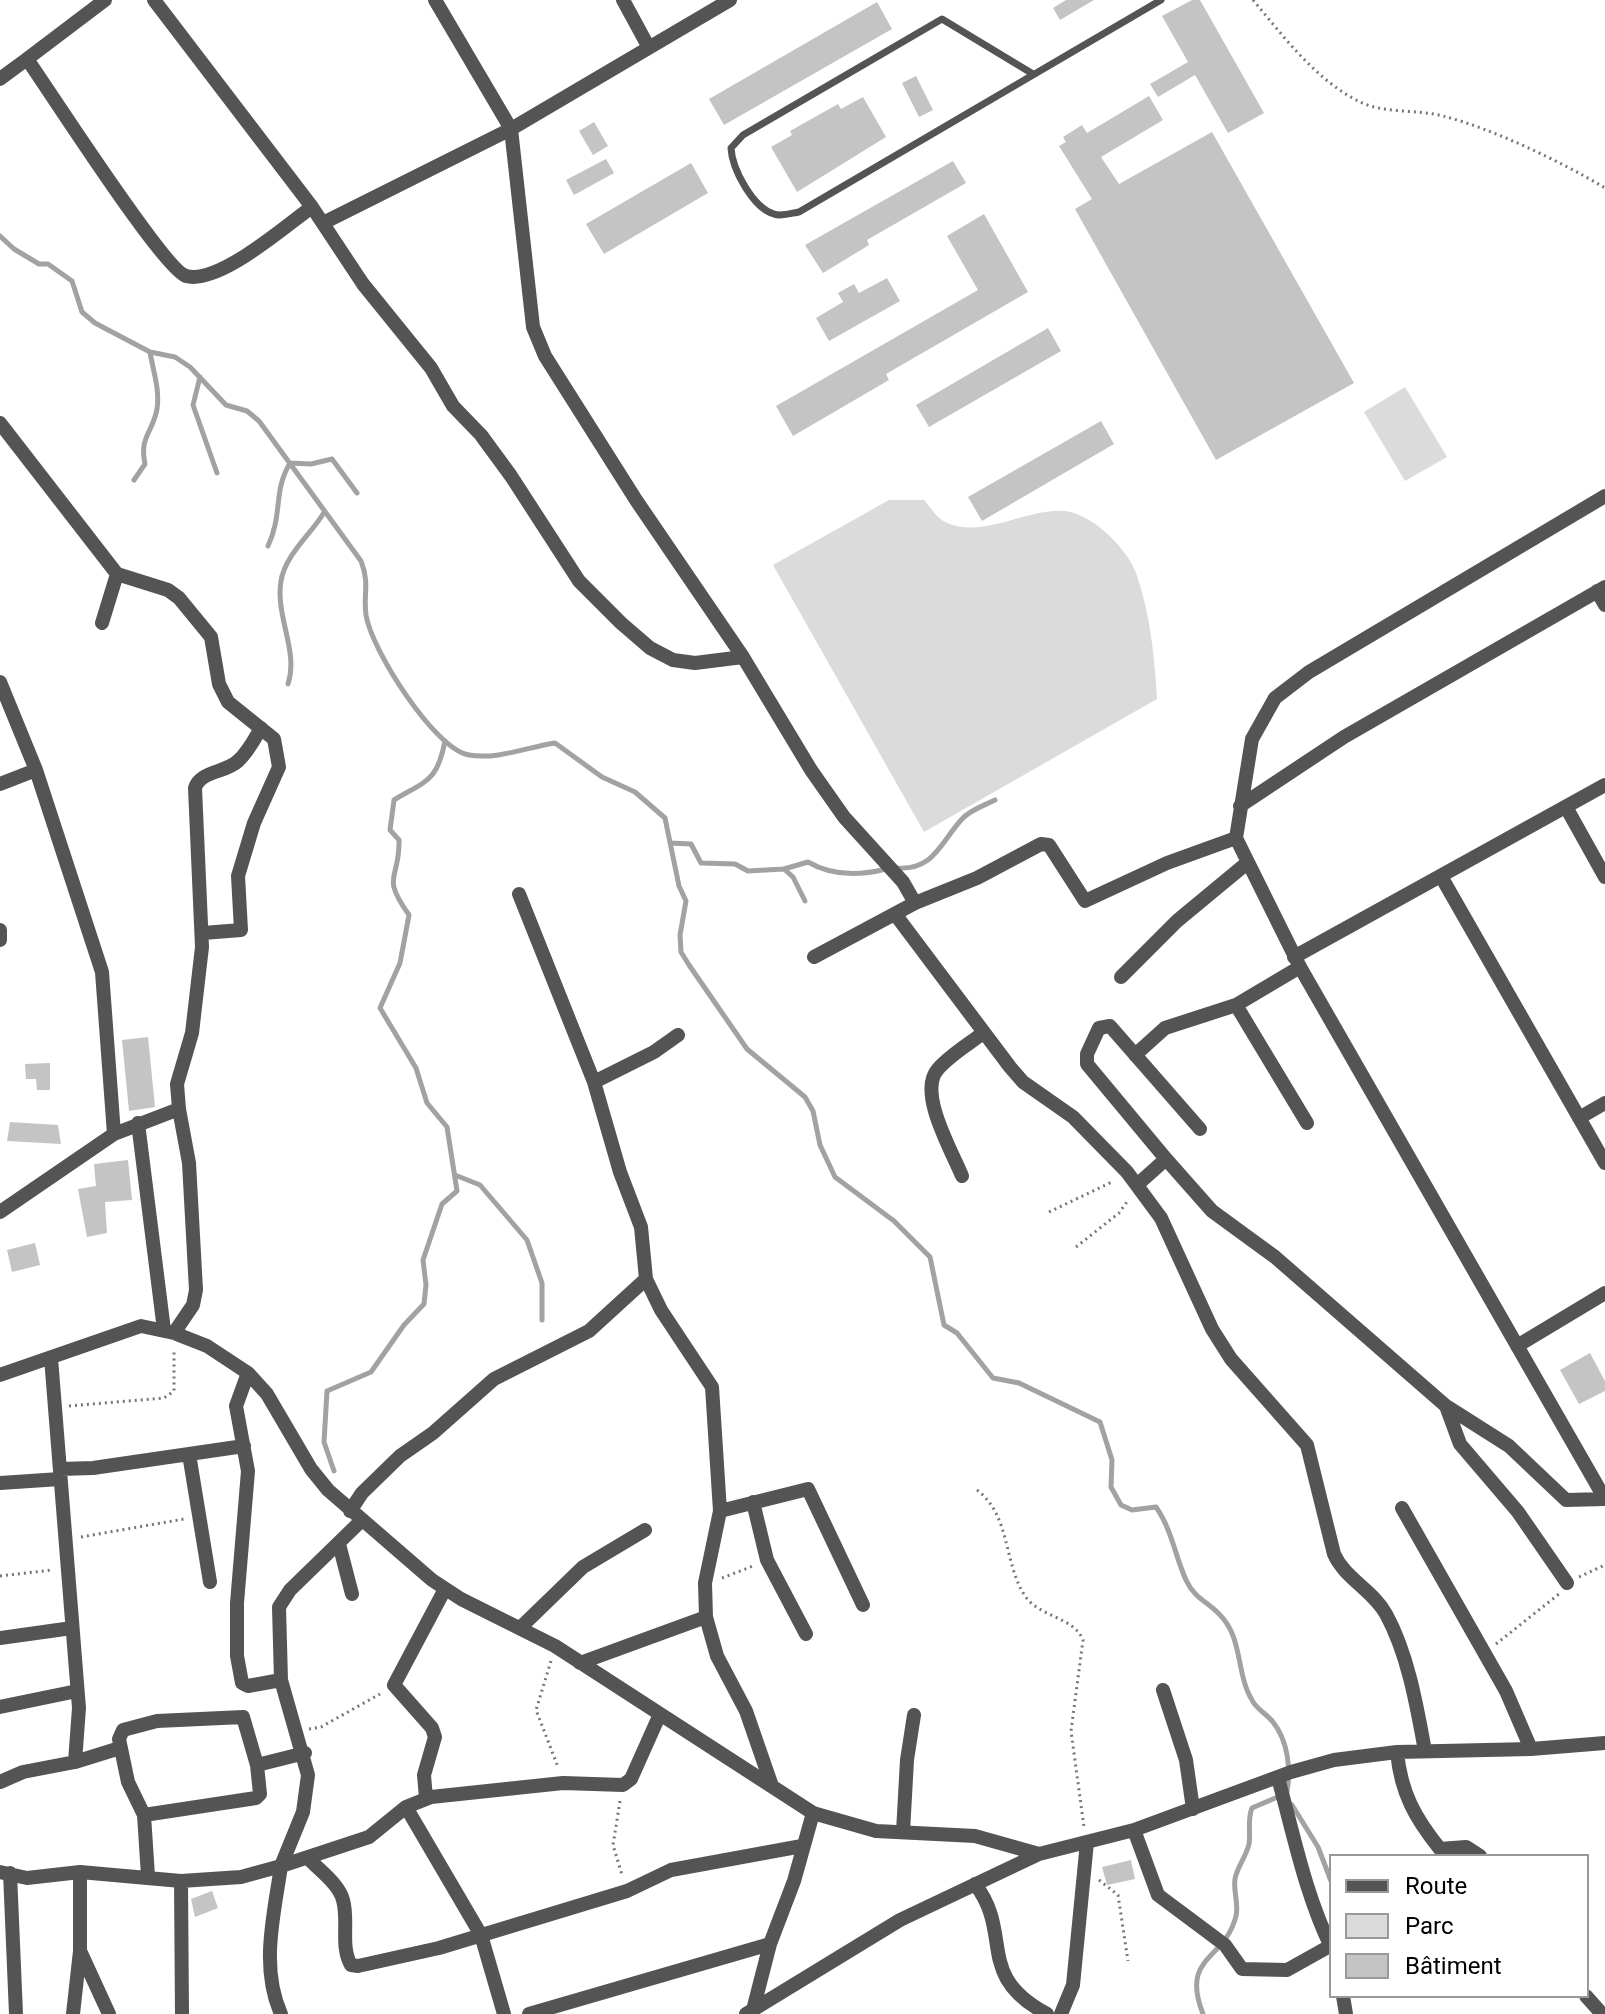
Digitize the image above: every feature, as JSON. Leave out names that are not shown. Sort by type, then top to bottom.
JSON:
[{"type":"street","points":[[154,0],[312,207],[363,284],[431,368],[453,406],[511,476],[589,591],[641,641],[673,660],[695,663],[743,657]]},
{"type":"street","points":[[435,0],[511,129],[533,327],[545,356],[636,500],[743,657],[819,782],[844,817],[903,882],[915,903]]},
{"type":"street","points":[[623,0],[648,46]]},
{"type":"street","points":[[323,223],[511,129],[730,0]]},
{"type":"street","points":[[0,79],[96,2]]},
{"type":"street","points":[[27,59],[175,270],[186,276],[220,272],[312,207]]},
{"type":"street","points":[[0,423],[117,574],[168,590],[179,598],[211,637],[219,684],[228,702],[274,739],[279,767],[243,857],[237,897],[241,930],[203,933]]},
{"type":"street","points":[[1200,1129],[1110,1026],[1099,1028],[1086,1059],[1212,1211],[1275,1257],[1446,1406],[1509,1446],[1566,1500],[1605,1499],[1297,962],[1236,838],[1252,739],[1275,698],[1309,672],[1605,496]]},
{"type":"street","points":[[102,623],[117,574]]},
{"type":"street","points":[[1240,806],[1344,737],[1601,589],[1605,605]]},
{"type":"street","points":[[0,682],[36,770],[102,972],[114,1134]]},
{"type":"street","points":[[169,1331],[193,1305],[196,1290],[189,1163],[177,1084],[192,1033],[203,933],[195,788],[205,776],[229,769],[240,760],[261,728]]},
{"type":"street","points":[[0,784],[36,770]]},
{"type":"street","points":[[1135,1055],[1165,1028],[1236,1005],[1297,962],[1605,785]]},
{"type":"street","points":[[1566,807],[1605,877]]},
{"type":"street","points":[[814,957],[915,903],[977,878],[1041,844],[1049,845],[1085,901],[1189,854],[1236,838]]},
{"type":"street","points":[[1121,977],[1177,921],[1247,863]]},
{"type":"street","points":[[1442,878],[1605,1163]]},
{"type":"street","points":[[519,894],[594,1082],[620,1172],[641,1227],[646,1279],[661,1310],[712,1387],[720,1511],[705,1583],[706,1617],[717,1656],[746,1711],[772,1786]]},
{"type":"street","points":[[895,914],[1023,1082],[1073,1117],[1138,1184],[1161,1218],[1205,1316],[1231,1359],[1307,1445],[1334,1554],[1339,1566],[1386,1613],[1398,1645],[1425,1751]]},
{"type":"street","points":[[0,930],[0,940]]},
{"type":"street","points":[[1236,1005],[1307,1123]]},
{"type":"street","points":[[962,1176],[940,1124],[930,1085],[936,1070],[983,1033]]},
{"type":"street","points":[[594,1082],[654,1052],[678,1035]]},
{"type":"street","points":[[1579,1118],[1605,1103]]},
{"type":"street","points":[[0,1212],[114,1134],[179,1109]]},
{"type":"street","points":[[138,1123],[169,1331]]},
{"type":"street","points":[[1138,1184],[1166,1159]]},
{"type":"street","points":[[281,2014],[270,1979],[270,1949],[281,1866],[308,1792],[305,1753],[281,1680],[279,1607],[290,1590],[339,1544],[356,1516],[362,1493],[400,1456],[433,1433],[503,1371],[579,1337],[646,1279]]},
{"type":"street","points":[[1517,1346],[1605,1293]]},
{"type":"street","points":[[0,1375],[141,1326],[169,1331],[207,1346],[248,1373],[267,1394],[311,1469],[356,1516],[445,1589],[555,1646],[813,1813],[876,1831],[975,1836],[1039,1854]]},
{"type":"street","points":[[51,1358],[58,1409],[77,1691],[75,1762]]},
{"type":"street","points":[[248,1373],[236,1406],[248,1471],[237,1603],[240,1678],[248,1686],[281,1680]]},
{"type":"street","points":[[1446,1406],[1460,1444],[1518,1512],[1567,1583]]},
{"type":"street","points":[[0,1483],[244,1446]]},
{"type":"street","points":[[189,1454],[210,1582]]},
{"type":"street","points":[[720,1511],[808,1489],[863,1605]]},
{"type":"street","points":[[753,1502],[767,1560],[806,1634]]},
{"type":"street","points":[[1402,1508],[1484,1650],[1531,1749]]},
{"type":"street","points":[[520,1628],[583,1567],[645,1530]]},
{"type":"street","points":[[339,1544],[352,1594]]},
{"type":"street","points":[[426,1798],[424,1775],[435,1737],[432,1728],[394,1685],[445,1589]]},
{"type":"street","points":[[580,1663],[641,1638],[706,1617]]},
{"type":"street","points":[[0,1638],[72,1628]]},
{"type":"street","points":[[1163,1690],[1186,1760],[1193,1809]]},
{"type":"street","points":[[0,1707],[77,1691]]},
{"type":"street","points":[[16,2014],[5,1872],[27,1878],[80,1872],[181,1881],[241,1877],[309,1859],[369,1837],[406,1807],[426,1798],[563,1783],[623,1785],[631,1779],[660,1714]]},
{"type":"street","points":[[903,1832],[907,1760],[914,1715]]},
{"type":"street","points":[[144,1815],[256,1798],[260,1794],[257,1765],[246,1718],[157,1721],[120,1732],[120,1748],[128,1782],[144,1815],[148,1876]]},
{"type":"street","points":[[750,2013],[862,1942],[1039,1854],[1134,1830],[1334,1760],[1397,1752],[1531,1749],[1605,1743]]},
{"type":"street","points":[[0,1782],[23,1772],[75,1762],[120,1748]]},
{"type":"street","points":[[1397,1752],[1403,1794],[1432,1839],[1440,1849],[1466,1847],[1477,1854]]},
{"type":"street","points":[[257,1765],[305,1753]]},
{"type":"street","points":[[1278,1778],[1305,1886],[1329,1942]]},
{"type":"street","points":[[406,1807],[448,1873],[481,1935],[504,2014]]},
{"type":"street","points":[[750,2013],[813,1813]]},
{"type":"street","points":[[1134,1830],[1158,1895],[1225,1945],[1242,1969],[1287,1970],[1329,1948]]},
{"type":"street","points":[[1061,2014],[1073,1985],[1087,1842]]},
{"type":"street","points":[[309,1859],[334,1884],[343,1900],[346,1952],[351,1965],[410,1957],[627,1891],[671,1870],[802,1846]]},
{"type":"street","points":[[73,2014],[80,1951],[80,1872]]},
{"type":"street","points":[[181,1881],[182,2014]]},
{"type":"street","points":[[975,1884],[991,1910],[1003,1976],[1010,1988],[1047,2014]]},
{"type":"street","points":[[529,2014],[770,1944]]},
{"type":"street","points":[[80,1951],[109,2014]]},
{"type":"street","points":[[1588,1998],[1602,2014]]},
{"type":"lane","points":[[1033,74],[942,19],[743,135],[731,148],[731,160],[760,207],[777,216],[799,212],[1161,0]]},
{"type":"path","points":[[1253,0],[1300,55],[1335,88],[1362,103],[1445,116],[1567,166],[1605,188]]},
{"type":"path","points":[[1049,1212],[1080,1199],[1127,1172]]},
{"type":"path","points":[[1076,1247],[1119,1213],[1138,1184]]},
{"type":"path","points":[[58,1409],[164,1398],[174,1391],[169,1331]]},
{"type":"path","points":[[977,1490],[997,1512],[1022,1592],[1032,1606],[1072,1626],[1083,1640],[1071,1731],[1076,1791],[1087,1842]]},
{"type":"path","points":[[66,1540],[200,1517]]},
{"type":"path","points":[[705,1583],[767,1560]]},
{"type":"path","points":[[1484,1650],[1554,1599],[1567,1583],[1605,1565]]},
{"type":"path","points":[[0,1576],[69,1568]]},
{"type":"path","points":[[555,1646],[536,1710],[563,1783]]},
{"type":"path","points":[[298,1732],[321,1727],[394,1685]]},
{"type":"path","points":[[623,1785],[613,1845],[627,1891]]},
{"type":"path","points":[[1096,1871],[1106,1889],[1118,1895],[1128,1961]]},
{"type":"green space","points":[[1405,387],[1447,457],[1405,481],[1364,412]]},
{"type":"green space","points":[[889,500],[924,500],[942,520],[959,527],[989,526],[1050,511],[1065,511],[1086,518],[1117,543],[1136,573],[1153,652],[1157,699],[924,832],[773,565]]},
{"type":"building","points":[[1066,0],[1094,0],[1060,20],[1053,8]]},
{"type":"building","points":[[1192,0],[1200,0],[1264,113],[1228,133],[1195,75],[1158,97],[1150,84],[1188,62],[1162,16]]},
{"type":"building","points":[[877,2],[892,29],[724,125],[709,99]]},
{"type":"building","points":[[916,76],[933,110],[919,117],[902,83]]},
{"type":"building","points":[[1149,96],[1163,120],[1101,157],[1119,184],[1212,132],[1354,383],[1216,460],[1075,209],[1092,199],[1059,146],[1066,142],[1063,137],[1082,125],[1087,133]]},
{"type":"building","points":[[863,97],[886,137],[797,192],[771,147],[792,135],[790,131],[838,104],[841,109]]},
{"type":"building","points":[[594,122],[608,146],[593,155],[579,131]]},
{"type":"building","points":[[606,159],[614,173],[574,195],[566,180]]},
{"type":"building","points":[[953,161],[966,183],[867,240],[869,245],[823,273],[805,245]]},
{"type":"building","points":[[691,163],[708,193],[604,254],[586,224]]},
{"type":"building","points":[[984,214],[1028,292],[886,374],[889,380],[793,436],[776,406],[978,290],[947,236]]},
{"type":"building","points":[[887,278],[900,301],[829,341],[816,318],[843,302],[838,293],[854,284],[859,293]]},
{"type":"building","points":[[1048,328],[1061,351],[929,427],[916,405]]},
{"type":"building","points":[[1101,421],[1114,444],[982,521],[968,497]]},
{"type":"building","points":[[148,1037],[155,1107],[129,1111],[122,1040]]},
{"type":"building","points":[[50,1063],[50,1090],[37,1090],[36,1079],[26,1079],[25,1064]]},
{"type":"building","points":[[10,1122],[58,1125],[61,1144],[7,1141]]},
{"type":"building","points":[[128,1160],[132,1200],[105,1202],[107,1233],[87,1237],[78,1189],[96,1186],[94,1164]]},
{"type":"building","points":[[35,1243],[40,1265],[12,1272],[7,1250]]},
{"type":"building","points":[[1590,1353],[1605,1381],[1605,1391],[1579,1404],[1560,1370]]},
{"type":"building","points":[[1131,1860],[1135,1879],[1107,1885],[1102,1867]]},
{"type":"building","points":[[212,1891],[218,1908],[195,1917],[191,1899]]},
{"type":"waterway","points":[[0,236],[14,249],[39,264],[48,264],[72,281],[82,312],[95,323],[150,352],[175,357],[190,367],[226,405],[247,411],[259,421],[361,561],[370,631],[407,696],[439,736],[455,749],[480,756],[555,743],[602,777],[635,792],[665,818],[679,886],[686,901],[680,935],[681,952],[689,965],[747,1049],[805,1097],[813,1111],[820,1145],[835,1177],[894,1221],[930,1257],[944,1325],[957,1333],[993,1378],[1019,1383],[1100,1422],[1112,1460],[1111,1487],[1121,1505],[1132,1510],[1156,1507],[1189,1586],[1227,1624],[1236,1645],[1247,1690],[1254,1703],[1273,1722],[1285,1746],[1289,1774],[1287,1792]]},
{"type":"waterway","points":[[134,480],[145,464],[145,441],[158,402],[150,352]]},
{"type":"waterway","points":[[200,377],[193,405],[217,473]]},
{"type":"waterway","points":[[268,546],[282,483],[290,463],[311,464],[332,459],[357,493]]},
{"type":"waterway","points":[[288,684],[291,659],[281,607],[283,571],[323,514]]},
{"type":"waterway","points":[[334,1471],[324,1442],[327,1391],[371,1372],[404,1325],[424,1304],[426,1285],[423,1260],[442,1204],[457,1191],[447,1127],[427,1103],[416,1068],[380,1008],[400,963],[409,915],[393,884],[399,853],[399,840],[390,830],[394,800],[429,778],[438,765],[445,741]]},
{"type":"waterway","points":[[896,868],[909,868],[928,860],[965,816],[995,800]]},
{"type":"waterway","points":[[670,843],[691,844],[701,863],[735,864],[748,871],[784,869],[793,877],[805,901]]},
{"type":"waterway","points":[[784,869],[808,862],[827,870],[846,873],[886,869]]},
{"type":"waterway","points":[[455,1175],[480,1185],[527,1240],[542,1283],[542,1320]]},
{"type":"waterway","points":[[1203,2014],[1197,1995],[1197,1980],[1200,1969],[1223,1942],[1236,1916],[1235,1879],[1249,1844],[1252,1808],[1280,1796]]},
{"type":"waterway","points":[[1292,1805],[1318,1847],[1329,1876]]}]
